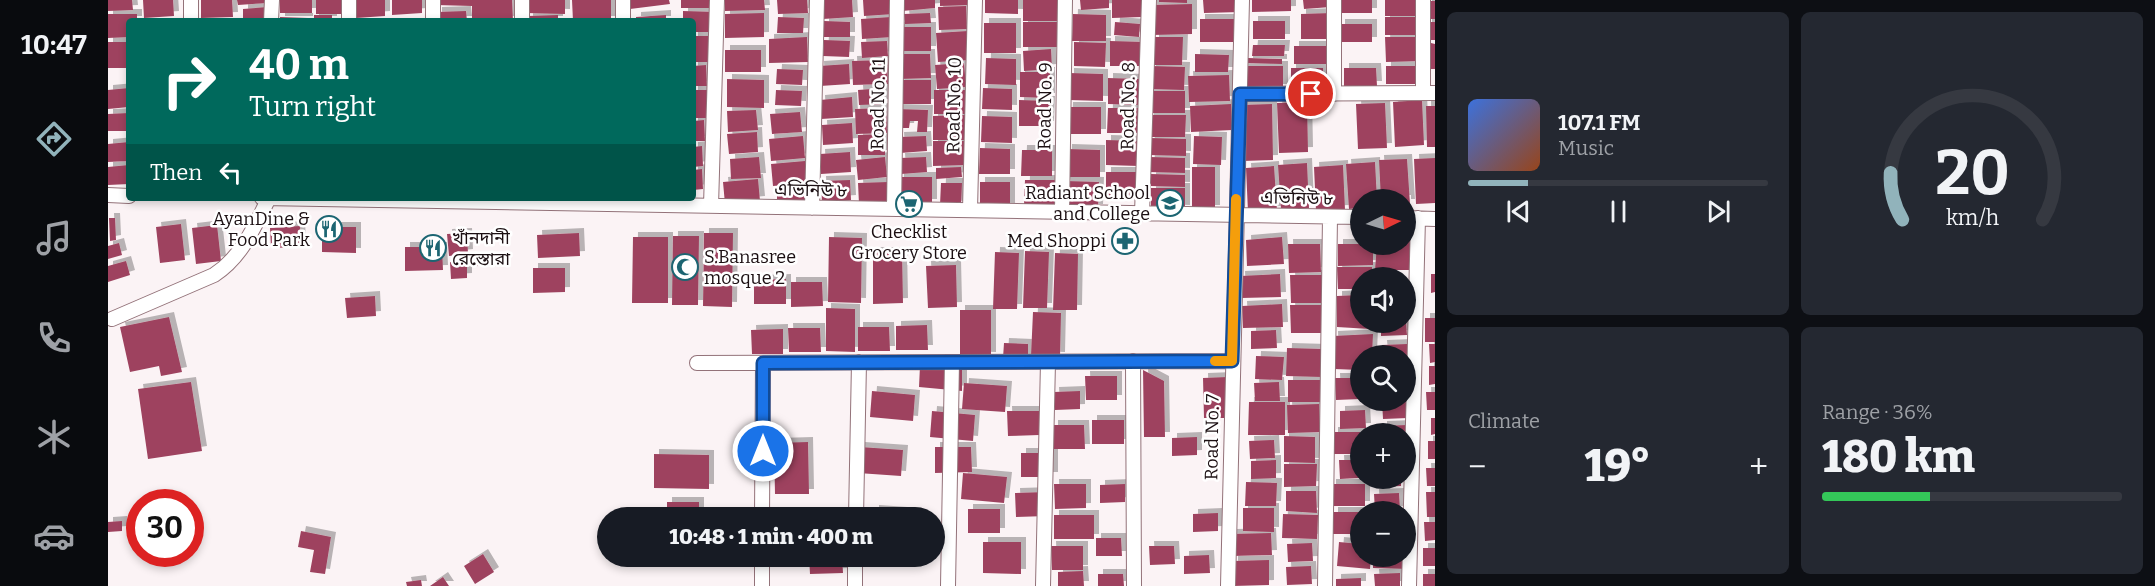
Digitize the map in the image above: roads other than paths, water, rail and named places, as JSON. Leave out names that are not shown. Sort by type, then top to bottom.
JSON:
[{"type":"street","points":[[191,0],[191,18]]},
{"type":"street","points":[[271,18],[272,0]]},
{"type":"street","points":[[349,0],[349,18]]},
{"type":"street","points":[[433,0],[433,18]]},
{"type":"street","points":[[522,0],[522,18]]},
{"type":"street","points":[[623,0],[623,18]]},
{"type":"street","points":[[711,206],[717,0]]},
{"type":"street","points":[[812,208],[817,0]]},
{"type":"street","name":"Road No. 11","points":[[894,209],[897,0]]},
{"type":"street","name":"Road No. 10","points":[[970,210],[975,0]]},
{"type":"street","name":"Road No. 9","points":[[1062,212],[1065,0]]},
{"type":"street","name":"Road No. 8","points":[[1142,214],[1149,0]]},
{"type":"street","name":"Road No. 7","points":[[1228,586],[1242,0]]},
{"type":"street","points":[[1334,0],[1334,94]]},
{"type":"street","points":[[1240,94],[1429,93],[1422,0]]},
{"type":"street","points":[[108,195],[126,196]]},
{"type":"street","points":[[112,319],[227,267],[236,258],[267,201]]},
{"type":"street","name":"এভিনিউ ৮","points":[[623,201],[711,206],[1350,217]]},
{"type":"street","points":[[1325,586],[1330,217]]},
{"type":"street","points":[[1416,218],[1435,219]]},
{"type":"street","points":[[1409,586],[1412,255]]},
{"type":"street","points":[[1133,361],[1134,586]]},
{"type":"street","points":[[697,363],[1232,361]]},
{"type":"street","points":[[856,507],[859,362]]},
{"type":"street","points":[[948,586],[952,362]]},
{"type":"street","points":[[1043,586],[1048,362]]},
{"type":"street","points":[[762,507],[763,363]]},
{"type":"street","points":[[762,567],[762,586]]},
{"type":"street","points":[[855,567],[855,586]]},
{"type":"place","name":"Radiant School and College","points":[[1170,203]]},
{"type":"place","name":"Checklist Grocery Store","points":[[909,204]]},
{"type":"place","name":"AyanDine & Food Park","points":[[329,229]]},
{"type":"place","name":"Med Shoppi","points":[[1125,241]]},
{"type":"place","name":"খাঁনদানী রেস্তোরা","points":[[433,248]]},
{"type":"place","name":"S.Banasree mosque 2","points":[[685,267]]}]
